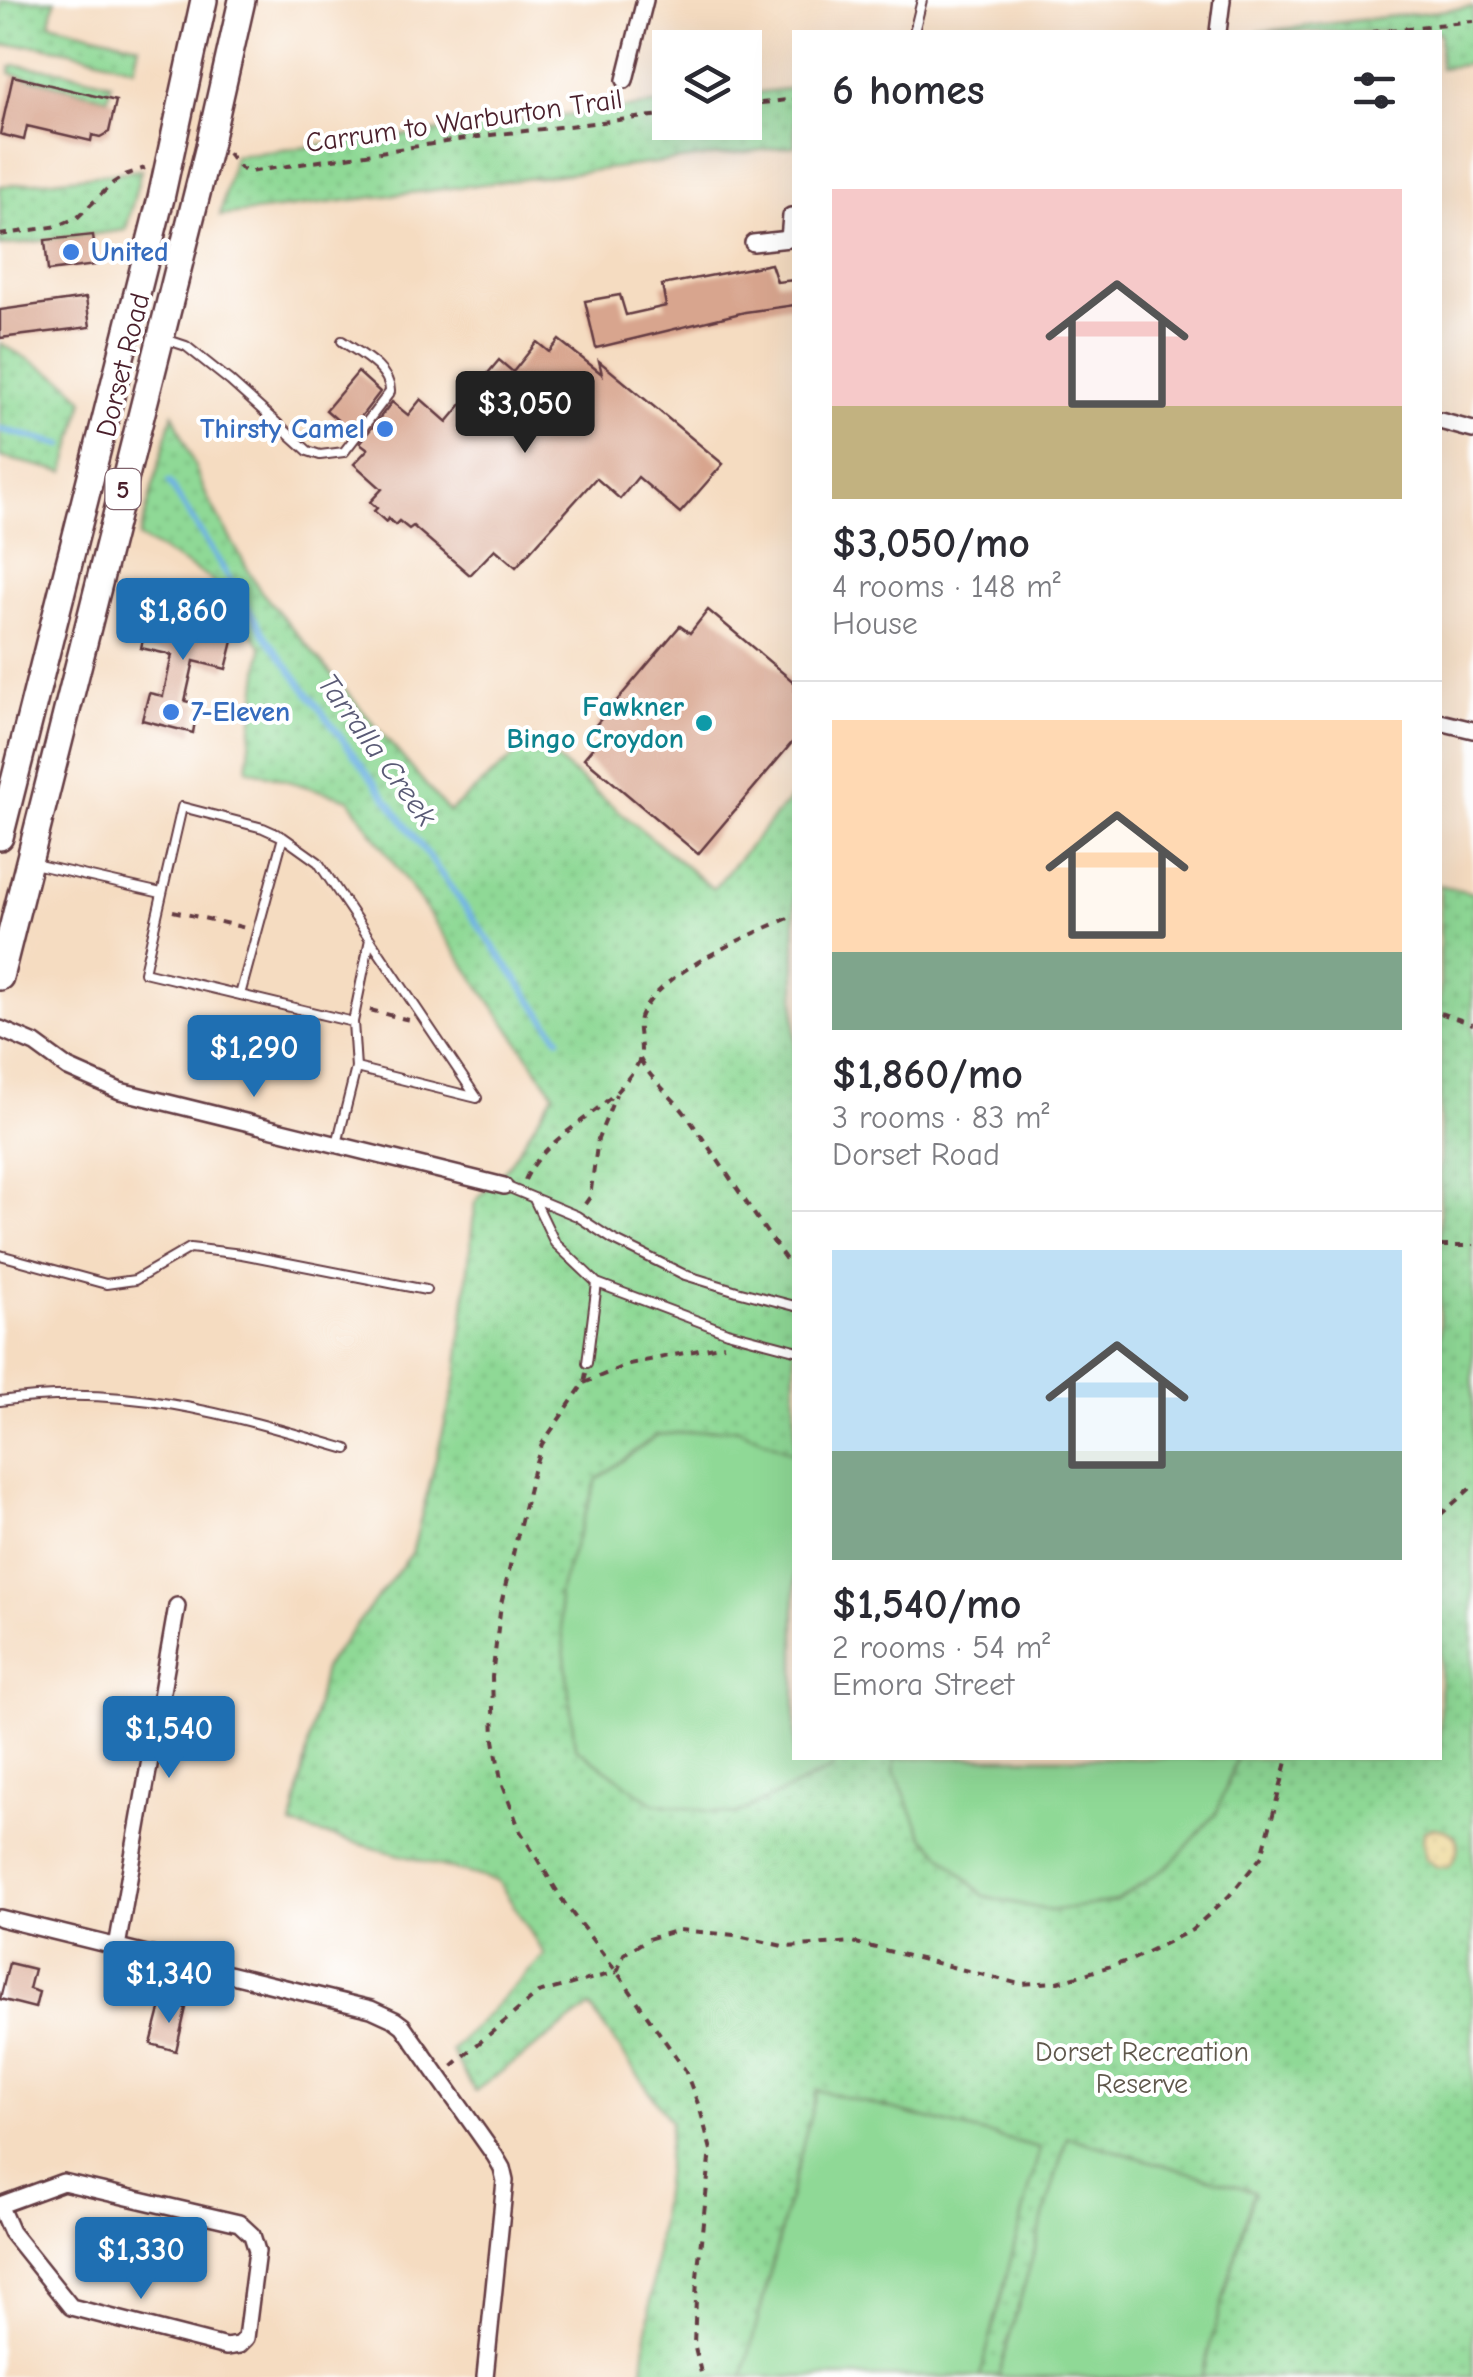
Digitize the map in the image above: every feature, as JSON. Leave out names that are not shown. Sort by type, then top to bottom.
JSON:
[{"type":"main road","name":"Dorset Road","points":[[0,837],[161,198],[204,0]]},
{"type":"main road","name":"Dorset Road","points":[[0,977],[209,146],[242,0]]},
{"type":"main road","points":[[129,329],[161,337]]},
{"type":"main road","points":[[40,680],[72,689]]},
{"type":"street","points":[[625,80],[645,0]]},
{"type":"street","points":[[1218,30],[1222,0]]},
{"type":"street","points":[[753,243],[792,240],[790,216]]},
{"type":"street","points":[[1442,422],[1473,430]]},
{"type":"street","points":[[1442,722],[1473,730]]},
{"type":"street","points":[[0,1029],[34,1044],[68,1068],[120,1091],[512,1189]]},
{"type":"street","points":[[117,1947],[177,1606]]},
{"type":"street","points":[[0,1918],[384,2014],[404,2026],[496,2156],[505,2181],[485,2377]]},
{"type":"street","points":[[62,2182],[239,2223],[252,2235],[256,2251],[246,2338],[239,2345],[226,2347],[71,2307],[12,2232],[0,2206],[62,2182]]},
{"type":"lane","points":[[914,30],[922,0]]},
{"type":"lane","points":[[161,337],[186,346],[308,451],[320,456],[344,452],[390,392],[390,383],[382,371],[342,340]]},
{"type":"lane","points":[[353,1022],[144,972],[182,807],[263,828],[318,862],[476,1098],[356,1068]]},
{"type":"lane","points":[[240,996],[283,837]]},
{"type":"lane","points":[[28,863],[161,893]]},
{"type":"lane","points":[[337,1144],[356,1068],[353,1022],[370,939]]},
{"type":"lane","points":[[512,1189],[577,1216],[612,1240],[685,1275],[792,1305]]},
{"type":"lane","points":[[534,1199],[555,1243],[597,1283],[727,1332],[792,1349]]},
{"type":"lane","points":[[0,1256],[106,1284],[135,1280],[190,1248],[242,1254],[426,1290]]},
{"type":"lane","points":[[588,1363],[597,1283]]},
{"type":"lane","points":[[0,1401],[40,1395],[110,1396],[170,1403],[224,1413],[346,1448]]},
{"type":"path","points":[[1390,30],[1473,21]]},
{"type":"path","points":[[762,103],[792,99]]},
{"type":"path","name":"Carrum to Warburton Trail","points":[[264,169],[652,116]]},
{"type":"path","points":[[0,235],[58,226]]},
{"type":"path","points":[[158,907],[257,930]]},
{"type":"path","points":[[792,916],[712,953],[654,992],[638,1022],[640,1059],[648,1074],[686,1113],[792,1268]]},
{"type":"path","points":[[356,1006],[426,1024]]},
{"type":"path","points":[[1442,1014],[1473,1024]]},
{"type":"path","points":[[577,1216],[590,1197],[598,1139],[618,1090],[640,1059]]},
{"type":"path","points":[[512,1189],[569,1130],[618,1090]]},
{"type":"path","points":[[1442,1246],[1473,1246]]},
{"type":"path","points":[[702,2377],[694,2344],[711,2150],[700,2109],[685,2070],[565,1904],[520,1831],[502,1780],[494,1740],[492,1677],[501,1604],[533,1471],[542,1444],[584,1382],[629,1364],[755,1340]]},
{"type":"path","points":[[1442,1513],[1473,1486]]},
{"type":"path","points":[[617,1972],[624,1954],[648,1938],[679,1930],[734,1935],[787,1947],[852,1942],[1020,1984],[1058,1982],[1131,1960],[1192,1930],[1229,1896],[1262,1856],[1287,1760]]},
{"type":"path","points":[[439,2077],[538,1993],[617,1972]]},
{"type":"green space","points":[[0,0],[55,0],[50,23],[139,45],[134,68],[51,48],[0,46]]},
{"type":"green space","points":[[1473,7],[1473,64],[1442,68],[1442,30],[1274,30]]},
{"type":"green space","points":[[11,66],[64,71],[111,83],[108,98],[10,73]]},
{"type":"green space","points":[[792,88],[792,146],[220,216],[234,156],[652,105],[652,140],[762,140],[762,92]]},
{"type":"green space","points":[[141,170],[126,230],[0,246],[0,186]]},
{"type":"green space","points":[[0,343],[66,381],[84,400],[65,472],[0,457]]},
{"type":"green space","name":"Dorset Recreation Reserve","points":[[173,413],[207,497],[259,589],[449,812],[533,740],[713,889],[792,797],[792,1760],[1442,1760],[1442,885],[1473,893],[1473,2377],[642,2377],[671,2122],[590,2007],[475,2091],[451,2051],[545,1955],[498,1881],[292,1826],[324,1667],[412,1553],[457,1376],[475,1202],[508,1166],[554,1093],[349,799],[247,769],[262,647],[208,577],[139,538]]},
{"type":"green space","points":[[736,1428],[792,1453],[792,1760],[836,1760],[832,1769],[735,1815],[653,1803],[575,1747],[558,1594],[597,1479],[657,1435]]},
{"type":"green space","points":[[895,1760],[1236,1760],[1217,1812],[1172,1863],[1117,1901],[1050,1911],[984,1896],[923,1836],[894,1770]]},
{"type":"green space","points":[[817,2090],[1040,2148],[980,2377],[743,2377]]},
{"type":"green space","points":[[1067,2137],[1254,2191],[1201,2377],[998,2377]]},
{"type":"sand","points":[[1432,1828],[1448,1832],[1457,1840],[1457,1852],[1448,1867],[1437,1867],[1426,1859],[1424,1831]]},
{"type":"building","points":[[13,76],[116,101],[109,132],[100,137],[92,135],[91,141],[27,126],[24,140],[0,134]]},
{"type":"building","points":[[93,235],[96,265],[48,271],[45,240]]},
{"type":"building","points":[[771,264],[777,282],[792,280],[792,305],[745,312],[596,348],[585,301],[620,295],[626,315],[666,306],[662,285]]},
{"type":"building","points":[[86,298],[90,327],[0,338],[0,310]]},
{"type":"building","points":[[559,340],[602,374],[599,361],[723,464],[680,513],[638,477],[620,499],[596,478],[516,567],[495,549],[470,575],[413,526],[409,529],[399,521],[395,525],[388,518],[386,522],[374,511],[377,508],[370,502],[382,489],[354,464],[368,449],[360,443],[392,402],[408,415],[421,399],[447,422],[499,360],[513,372],[537,342],[549,352]]},
{"type":"building","points":[[358,372],[380,392],[350,431],[326,410]]},
{"type":"building","points":[[150,609],[236,629],[226,669],[194,661],[185,701],[198,704],[193,733],[142,720],[149,693],[163,696],[172,655],[141,648]]},
{"type":"building","name":"Fawkner Bingo Croydon","points":[[708,610],[792,680],[792,743],[698,854],[584,758],[604,734],[595,726],[680,626],[690,633]]},
{"type":"building","points":[[9,1963],[34,1969],[29,1989],[39,1992],[35,2008],[0,1999]]},
{"type":"building","points":[[162,2002],[186,2008],[176,2051],[151,2044]]},
{"type":"waterway","name":"Tarralla Creek","points":[[0,429],[63,445]]},
{"type":"waterway","name":"Tarralla Creek","points":[[169,482],[266,637],[559,1038]]},
{"type":"place","name":"United","points":[[71,252]]},
{"type":"place","name":"Thirsty Camel","points":[[385,429]]},
{"type":"place","name":"7-Eleven","points":[[171,712]]},
{"type":"place","name":"Fawkner Bingo Croydon","points":[[704,723]]}]
